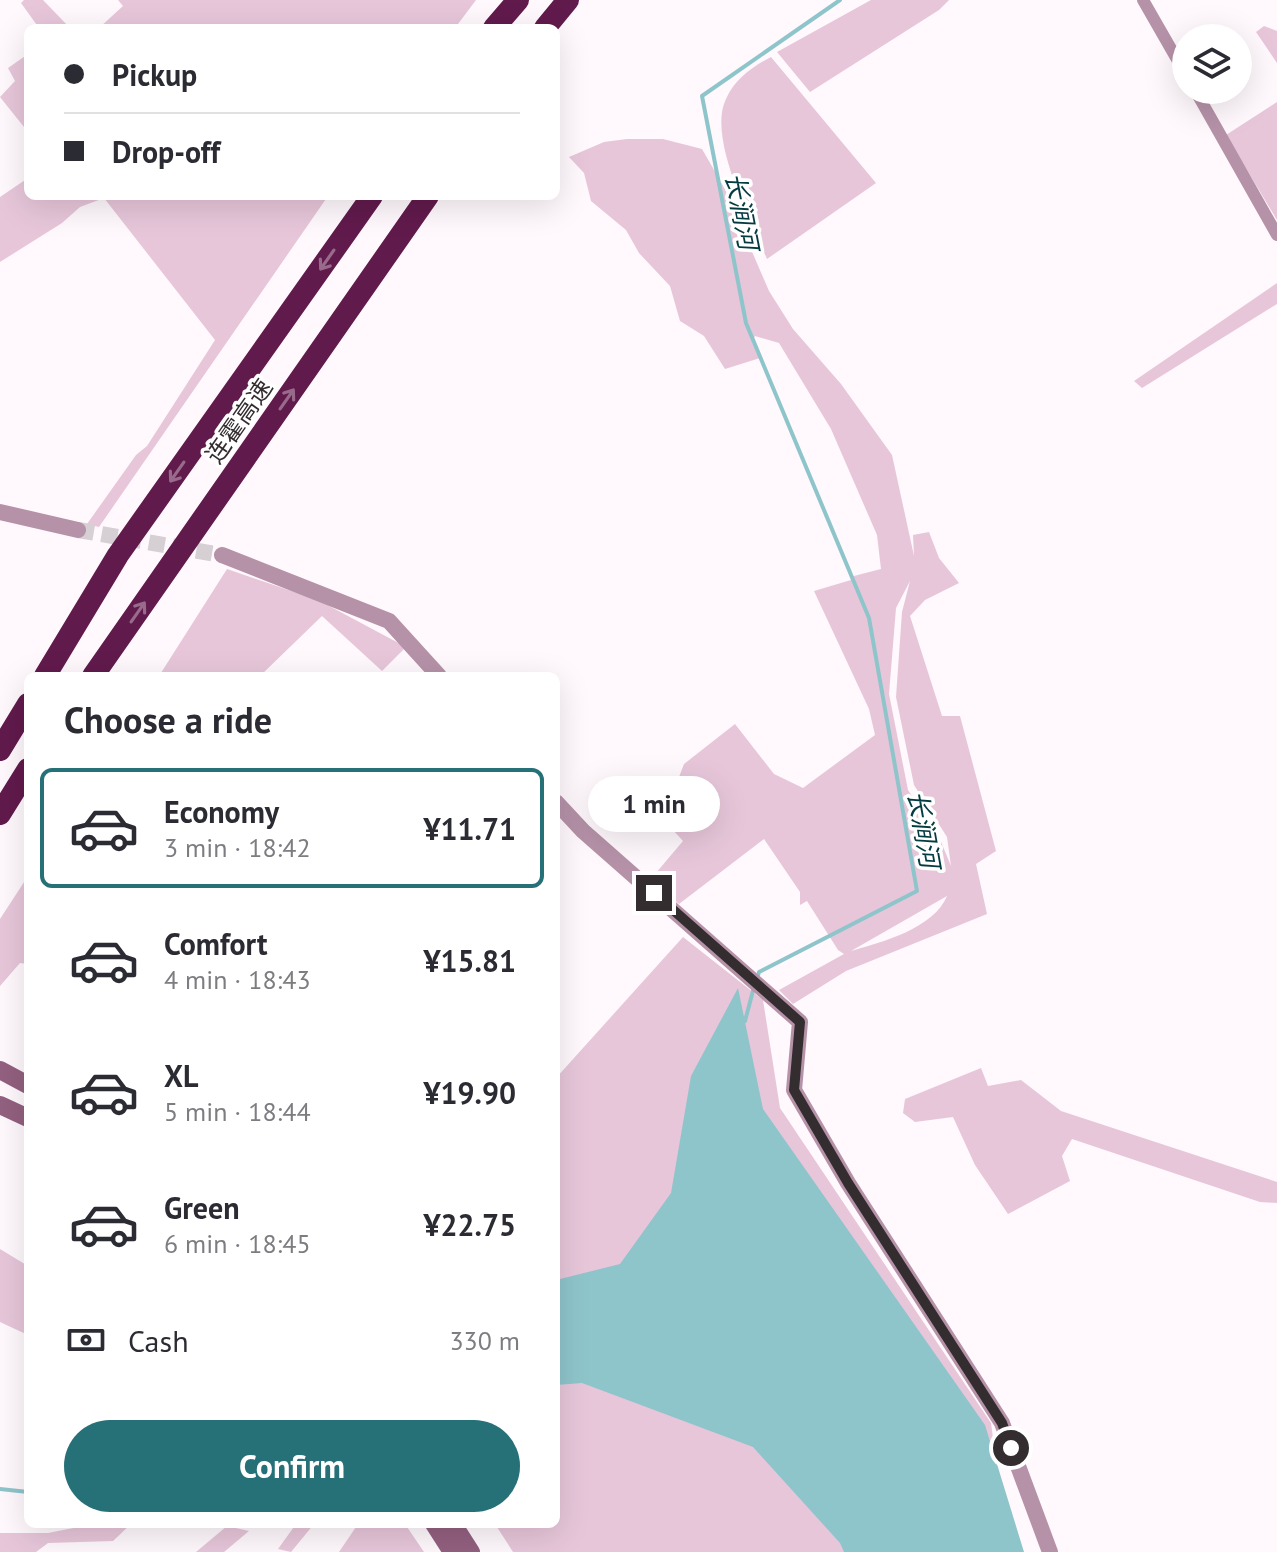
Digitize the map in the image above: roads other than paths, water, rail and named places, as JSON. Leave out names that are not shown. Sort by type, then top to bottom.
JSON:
[{"type":"highway","points":[[497,24],[518,0]]},
{"type":"highway","points":[[548,24],[568,0]]},
{"type":"highway","name":"连霍高速","points":[[47,672],[118,555],[369,200]]},
{"type":"highway","name":"连霍高速","points":[[96,672],[425,200]]},
{"type":"highway","points":[[0,750],[24,711]]},
{"type":"highway","points":[[0,814],[24,775]]},
{"type":"main road","points":[[0,1070],[24,1083]]},
{"type":"main road","points":[[0,1105],[24,1116]]},
{"type":"main road","points":[[437,1528],[452,1552]]},
{"type":"main road","points":[[456,1528],[471,1552]]},
{"type":"street","points":[[1143,0],[1172,51]]},
{"type":"street","points":[[1203,104],[1277,235]]},
{"type":"street","points":[[0,512],[78,530]]},
{"type":"street","points":[[222,555],[389,621],[435,672]]},
{"type":"street","points":[[560,806],[583,831],[800,1022],[794,1090],[848,1183],[1002,1423],[1050,1552]]},
{"type":"water","points":[[738,988],[763,1109],[985,1425],[1024,1552],[844,1552],[840,1543],[753,1447],[582,1383],[560,1385],[560,1279],[620,1264],[671,1193],[691,1076]]},
{"type":"waterway","name":"长涧河","points":[[757,979],[759,972],[917,891],[869,618],[746,323],[702,96],[840,0]]},
{"type":"waterway","name":"长涧河","points":[[745,1021],[754,987]]},
{"type":"waterway","name":"长涧河","points":[[0,1489],[24,1492]]},
{"type":"tunnel","points":[[78,530],[222,555]]}]
